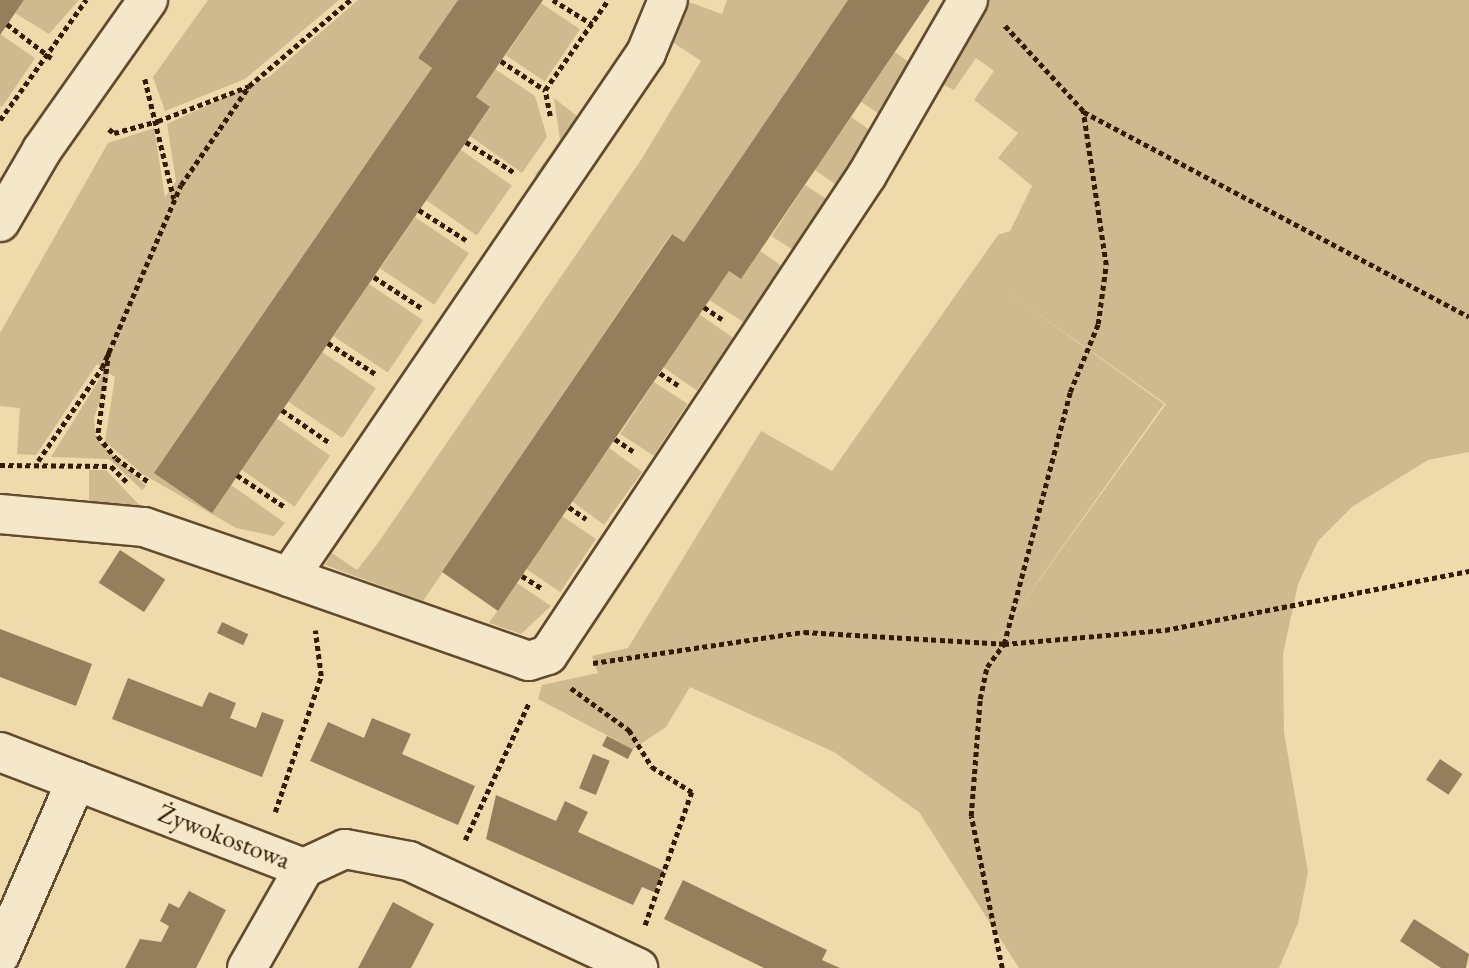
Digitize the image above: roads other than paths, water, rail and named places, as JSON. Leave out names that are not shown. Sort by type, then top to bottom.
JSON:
[{"type":"street","points":[[304,582],[363,466],[499,261],[646,53],[667,0]]},
{"type":"street","points":[[0,514],[144,527],[304,582],[543,658],[867,175],[984,10]]},
{"type":"street","points":[[0,222],[78,99],[139,13]]},
{"type":"street","name":"Żywokostowa","points":[[0,752],[304,868],[328,855],[364,849],[440,875],[632,965]]},
{"type":"street","points":[[0,955],[76,781]]},
{"type":"street","points":[[247,968],[304,868]]}]
